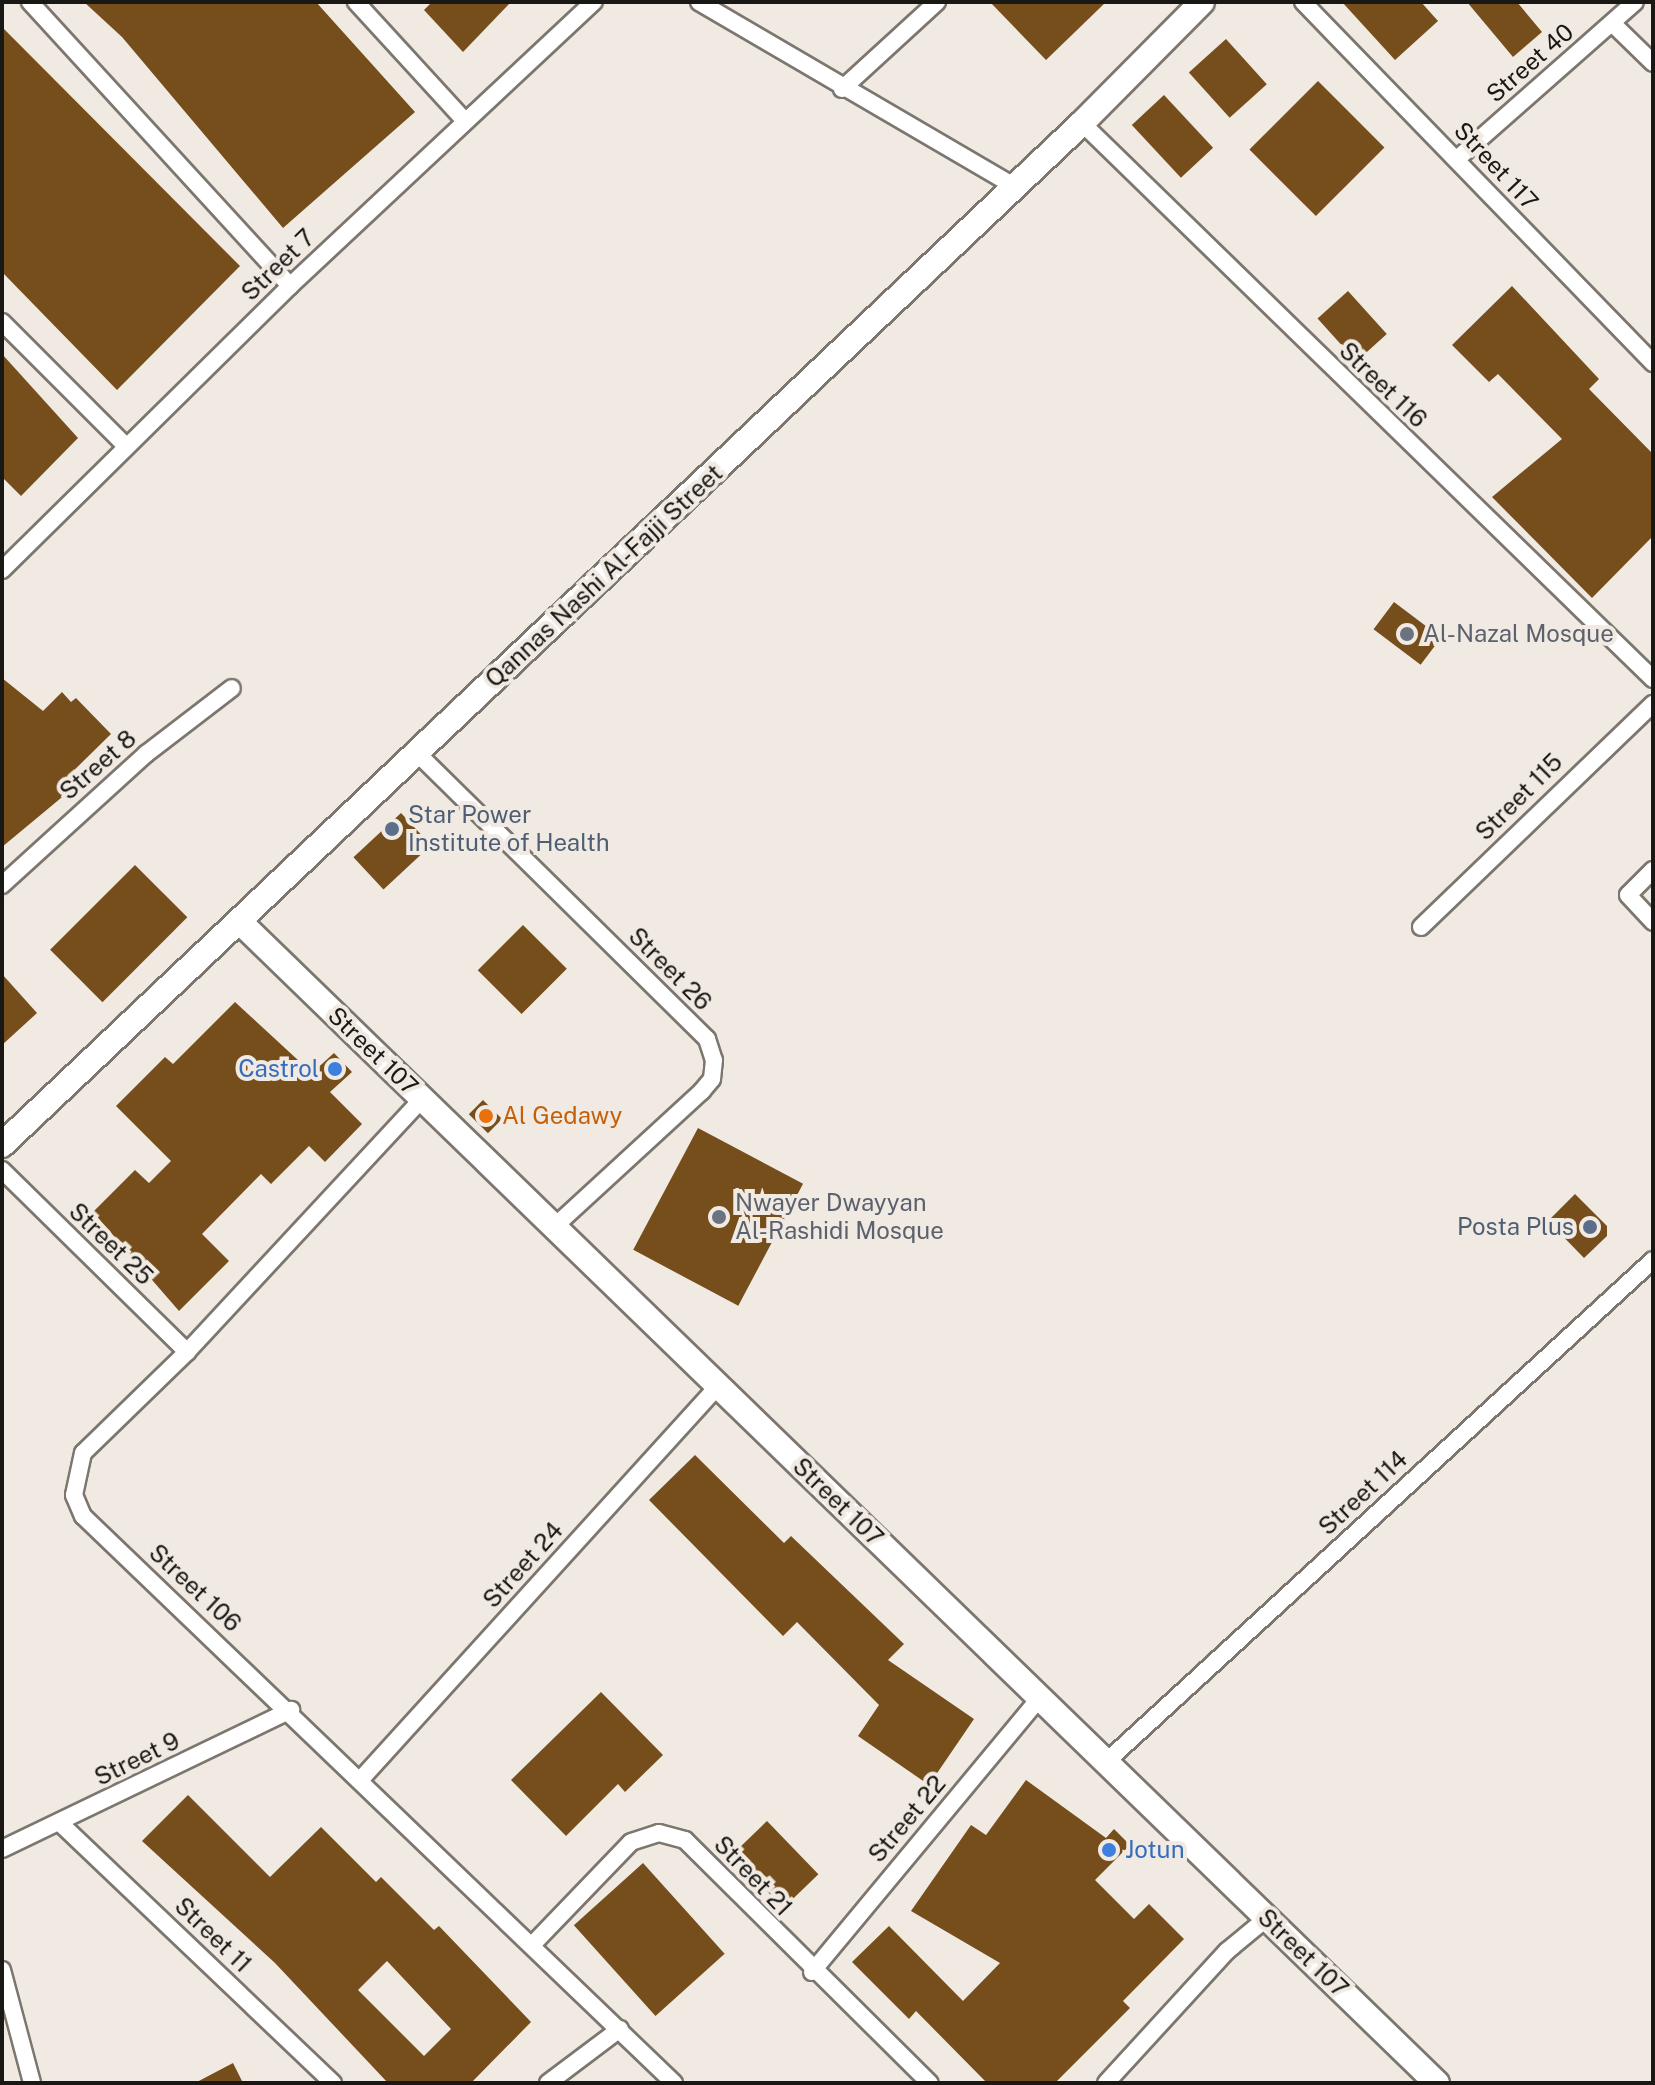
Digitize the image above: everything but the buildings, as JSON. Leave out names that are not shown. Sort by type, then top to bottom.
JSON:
[{"type":"street","points":[[30,2],[290,286]]},
{"type":"street","points":[[356,2],[465,121]]},
{"type":"street","name":"Street 7","points":[[2,570],[125,445],[290,286],[594,2]]},
{"type":"street","points":[[699,2],[842,89],[1014,186]]},
{"type":"street","points":[[910,2],[923,15]]},
{"type":"street","points":[[842,89],[937,2]]},
{"type":"street","name":"Qannas Nashi Al-Fajji Street","points":[[2,1145],[1082,123],[1202,2]]},
{"type":"street","name":"Street 117","points":[[1303,2],[1653,363]]},
{"type":"street","name":"Street 40","points":[[1457,159],[1635,2]]},
{"type":"street","points":[[1612,23],[1653,63]]},
{"type":"street","name":"Street 116","points":[[1082,123],[1653,679]]},
{"type":"street","points":[[2,322],[125,445]]},
{"type":"street","name":"Street 8","points":[[2,885],[146,754],[232,688]]},
{"type":"street","name":"Street 115","points":[[1421,927],[1653,704]]},
{"type":"street","name":"Street 26","points":[[416,752],[707,1039],[714,1060],[712,1079],[702,1091],[554,1227]]},
{"type":"street","points":[[1653,870],[1628,895],[1653,922]]},
{"type":"street","name":"Street 107","points":[[239,921],[1437,2083]]},
{"type":"street","name":"Street 106","points":[[422,1099],[187,1352],[83,1453],[74,1495],[83,1516],[362,1778],[674,2083]]},
{"type":"street","name":"Street 25","points":[[2,1170],[187,1352]]},
{"type":"street","name":"Street 114","points":[[1106,1762],[1653,1260]]},
{"type":"street","name":"Street 24","points":[[362,1778],[719,1385]]},
{"type":"street","name":"Street 22","points":[[812,1972],[1040,1697]]},
{"type":"street","name":"Street 9","points":[[2,1849],[291,1710]]},
{"type":"street","name":"Street 11","points":[[60,1823],[333,2083]]},
{"type":"street","name":"Street 21","points":[[533,1944],[631,1842],[659,1833],[685,1840],[812,1972],[930,2083]]},
{"type":"street","points":[[1106,2083],[1227,1951],[1267,1918]]},
{"type":"street","points":[[2,1970],[32,2083]]},
{"type":"street","points":[[548,2083],[620,2029]]},
{"type":"place","name":"Al-Nazal Mosque","points":[[1407,634]]},
{"type":"place","name":"Star Power Institute of Health","points":[[392,829]]},
{"type":"place","name":"Castrol","points":[[335,1069]]},
{"type":"place","name":"Al Gedawy","points":[[486,1116]]},
{"type":"place","name":"Nwayer Dwayyan Al-Rashidi Mosque","points":[[719,1217]]},
{"type":"place","name":"Posta Plus","points":[[1590,1227]]},
{"type":"place","name":"Jotun","points":[[1109,1850]]}]
